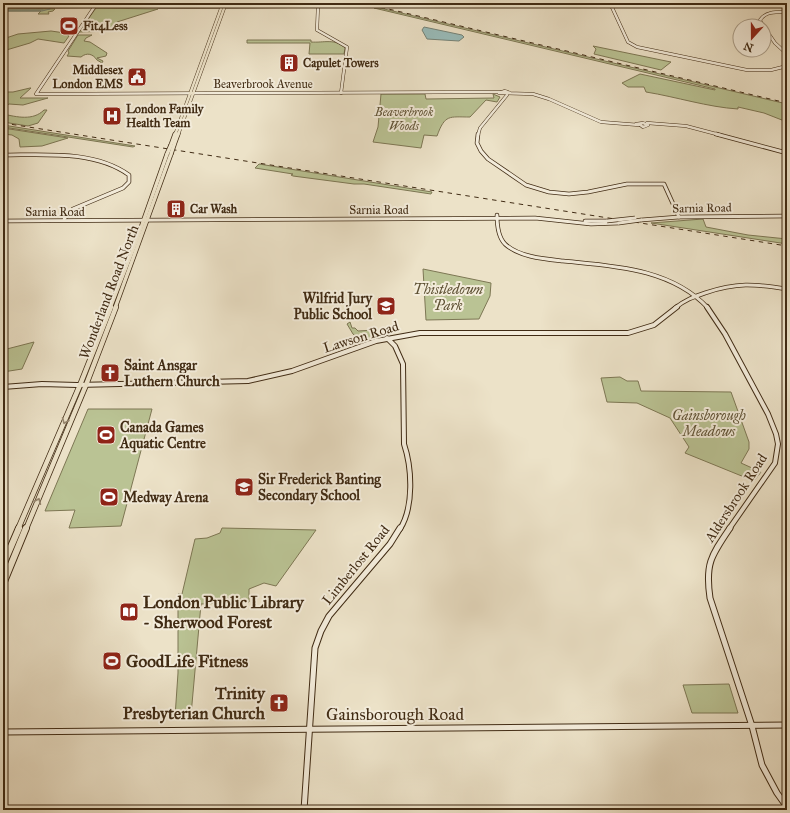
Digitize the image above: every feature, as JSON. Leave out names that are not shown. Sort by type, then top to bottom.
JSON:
[{"type":"main road","name":"Wonderland Road North","points":[[3,584],[86,385],[222,5]]},
{"type":"main road","name":"Wonderland Road North","points":[[191,94],[226,5]]},
{"type":"main road","name":"Wonderland Road North","points":[[3,565],[80,385],[146,220]]},
{"type":"street","points":[[94,7],[97,3]]},
{"type":"street","points":[[611,4],[628,42],[637,47],[747,70],[771,70],[787,66]]},
{"type":"street","points":[[3,7],[786,4]]},
{"type":"street","points":[[318,6],[317,30],[348,47],[341,93]]},
{"type":"street","name":"Beaverbrook Avenue","points":[[94,7],[36,93],[501,93],[505,91],[509,93]]},
{"type":"street","points":[[761,18],[762,15],[770,13],[787,12]]},
{"type":"street","points":[[772,38],[787,54]]},
{"type":"street","points":[[501,93],[504,98]]},
{"type":"street","points":[[678,216],[664,184],[627,184],[588,192],[569,194],[549,192],[526,185],[488,160],[477,143],[480,128],[509,93],[530,94],[548,98],[597,120],[615,124],[677,124],[787,153]]},
{"type":"street","points":[[3,155],[94,159],[112,165],[125,171],[129,175],[129,182],[123,188],[74,209],[67,214],[64,219]]},
{"type":"street","name":"Sarnia Road","points":[[497,217],[607,221],[678,216],[787,216]]},
{"type":"street","name":"Sarnia Road","points":[[3,220],[497,217],[535,218],[591,224],[619,223],[678,216]]},
{"type":"street","name":"Aldersbrook Road","points":[[497,217],[501,238],[504,243],[517,251],[560,260],[610,266],[647,273],[678,285],[695,295],[709,308],[760,400],[776,434],[778,454],[775,463],[715,550],[707,572],[707,584],[710,598],[752,726],[762,765],[776,793],[787,807]]},
{"type":"street","name":"Sarnia Road","points":[[3,220],[146,220]]},
{"type":"street","name":"Lawson Road","points":[[3,387],[42,384],[86,385],[212,382],[263,379],[273,377],[388,338],[420,333],[628,333],[654,325],[679,304],[695,295],[731,285],[758,284],[787,289]]},
{"type":"street","name":"Limberlost Road","points":[[304,810],[315,648],[321,631],[330,616],[390,544],[405,522],[410,501],[408,456],[404,444],[403,364],[395,346],[388,338]]},
{"type":"street","name":"Gainsborough Road","points":[[3,732],[787,725]]},
{"type":"green space","points":[[96,8],[158,9],[117,22],[112,31],[79,32]]},
{"type":"green space","points":[[374,8],[380,8],[787,104],[787,122],[764,113],[738,107],[738,109],[726,108],[646,92],[644,87],[628,87],[622,83],[640,74],[715,89]]},
{"type":"green space","points":[[3,9],[55,9],[48,12],[49,14],[38,14],[41,11],[3,11]]},
{"type":"green space","points":[[51,31],[65,33],[69,36],[64,43],[38,39],[3,51],[3,39],[18,34]]},
{"type":"green space","points":[[78,35],[92,35],[84,41],[90,42],[107,53],[106,56],[97,58],[103,61],[102,63],[90,54],[81,57],[67,56],[69,53],[68,51]]},
{"type":"green space","points":[[247,40],[311,40],[311,42],[333,42],[345,48],[344,54],[309,54],[310,43],[247,43]]},
{"type":"green space","points":[[593,46],[671,62],[661,70],[594,54],[596,49]]},
{"type":"green space","points":[[31,88],[20,98],[48,98],[23,105],[9,104],[3,108],[3,92],[13,92]]},
{"type":"green space","name":"Beaverbrook Woods","points":[[381,94],[425,94],[426,99],[494,98],[493,94],[500,97],[497,102],[486,100],[470,117],[452,117],[445,120],[437,136],[424,135],[421,148],[373,142],[378,127]]},
{"type":"green space","points":[[44,110],[47,110],[38,123],[28,126],[3,122],[3,114],[19,117],[30,117],[35,116]]},
{"type":"green space","points":[[3,125],[135,146],[133,147],[3,127]]},
{"type":"green space","points":[[3,128],[68,138],[42,146],[20,147],[19,139],[12,135],[3,134]]},
{"type":"green space","points":[[259,164],[432,192],[431,194],[364,184],[293,176],[291,175],[293,174],[255,168]]},
{"type":"green space","points":[[703,219],[706,227],[748,235],[787,239],[787,244],[651,223]]},
{"type":"green space","name":"Thistledown Park","points":[[423,269],[491,283],[490,296],[479,319],[426,320]]},
{"type":"green space","points":[[350,322],[352,328],[355,328],[358,331],[374,330],[375,327],[382,336],[362,342],[353,334],[347,324]]},
{"type":"green space","points":[[34,342],[22,369],[3,372],[3,350]]},
{"type":"green space","name":"Gainsborough Meadows","points":[[620,377],[627,381],[638,381],[641,391],[731,392],[749,442],[749,449],[741,463],[761,472],[754,481],[685,453],[689,447],[670,418],[637,403],[607,402],[601,378]]},
{"type":"green space","points":[[88,409],[152,409],[121,526],[69,528],[75,510],[45,511]]},
{"type":"green space","points":[[222,528],[316,530],[276,586],[264,583],[249,589],[249,602],[201,604],[191,715],[175,717],[178,673],[178,594],[182,594],[195,539],[207,538],[220,533]]},
{"type":"green space","points":[[729,684],[738,713],[692,713],[683,685]]},
{"type":"water","points":[[424,27],[462,35],[464,37],[459,41],[427,39],[422,30]]},
{"type":"waterway","points":[[3,11],[42,11],[50,9]]},
{"type":"waterway","points":[[3,10],[43,10]]},
{"type":"railway","points":[[363,3],[787,103]]},
{"type":"railway","points":[[3,123],[787,246]]},
{"type":"place","name":"Fit4Less","points":[[69,26]]},
{"type":"place","name":"Capulet Towers","points":[[289,63]]},
{"type":"place","name":"Middlesex London EMS","points":[[137,77]]},
{"type":"place","name":"London Family Health Team","points":[[112,116]]},
{"type":"place","name":"Car Wash","points":[[176,209]]},
{"type":"place","name":"Wilfrid Jury Public School","points":[[386,306]]},
{"type":"place","name":"Saint Ansgar Luthern Church","points":[[110,373]]},
{"type":"place","name":"Canada Games Aquatic Centre","points":[[106,435]]},
{"type":"place","name":"Sir Frederick Banting Secondary School","points":[[244,487]]},
{"type":"place","name":"Medway Arena","points":[[109,497]]},
{"type":"place","name":"London Public Library - Sherwood Forest","points":[[129,612]]},
{"type":"place","name":"GoodLife Fitness","points":[[112,661]]},
{"type":"place","name":"Trinity Presbyterian Church","points":[[279,703]]}]
